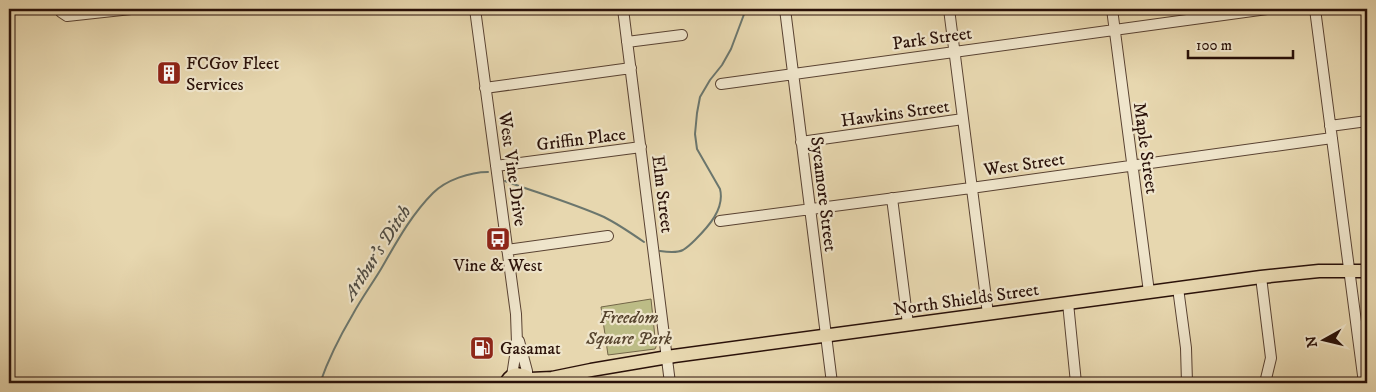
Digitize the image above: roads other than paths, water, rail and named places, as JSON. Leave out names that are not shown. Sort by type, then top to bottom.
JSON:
[{"type":"main road","name":"North Shields Street","points":[[506,381],[519,374],[530,379],[545,379],[666,357],[1261,277],[1319,271],[1367,271]]},
{"type":"main road","name":"North Shields Street","points":[[558,383],[571,375]]},
{"type":"street","points":[[61,10],[67,16],[131,9]]},
{"type":"street","name":"West Vine Drive","points":[[475,9],[516,314],[516,352],[506,381]]},
{"type":"street","name":"Elm Street","points":[[623,9],[670,383]]},
{"type":"street","name":"Sycamore Street","points":[[785,9],[832,383]]},
{"type":"street","points":[[949,9],[988,314]]},
{"type":"street","name":"Maple Street","points":[[1112,9],[1148,292]]},
{"type":"street","name":"Park Street","points":[[721,84],[1267,9]]},
{"type":"street","points":[[1314,9],[1364,383]]},
{"type":"street","points":[[627,42],[682,35]]},
{"type":"street","points":[[486,88],[631,68]]},
{"type":"street","name":"Hawkins Street","points":[[801,142],[963,119]]},
{"type":"street","points":[[1330,126],[1367,121]]},
{"type":"street","name":"West Street","points":[[720,221],[1332,138]]},
{"type":"street","name":"Griffin Place","points":[[496,166],[641,147]]},
{"type":"street","points":[[892,198],[908,324]]},
{"type":"street","points":[[508,250],[608,236]]},
{"type":"street","points":[[1261,277],[1271,358],[1265,383]]},
{"type":"street","points":[[1178,288],[1186,348],[1187,383]]},
{"type":"street","points":[[1068,303],[1076,383]]},
{"type":"street","name":"West Vine Drive","points":[[517,333],[530,379]]},
{"type":"waterway","name":"Arthur's Ditch","points":[[660,251],[675,252],[685,249],[705,229],[718,210],[721,196],[720,189],[697,149],[695,134],[697,113],[700,97],[731,49],[746,9]]},
{"type":"waterway","name":"Arthur's Ditch","points":[[320,383],[348,322],[398,239],[418,210],[438,188],[445,184],[466,175],[488,172]]},
{"type":"waterway","name":"Arthur's Ditch","points":[[505,181],[604,217],[644,242]]},
{"type":"place","name":"FCGov Fleet Services","points":[[169,73]]},
{"type":"place","name":"Vine & West","points":[[498,239]]},
{"type":"place","name":"Gasamat","points":[[482,348]]},
{"type":"park label","name":"Freedom Square Park","points":[[629,327]]}]
